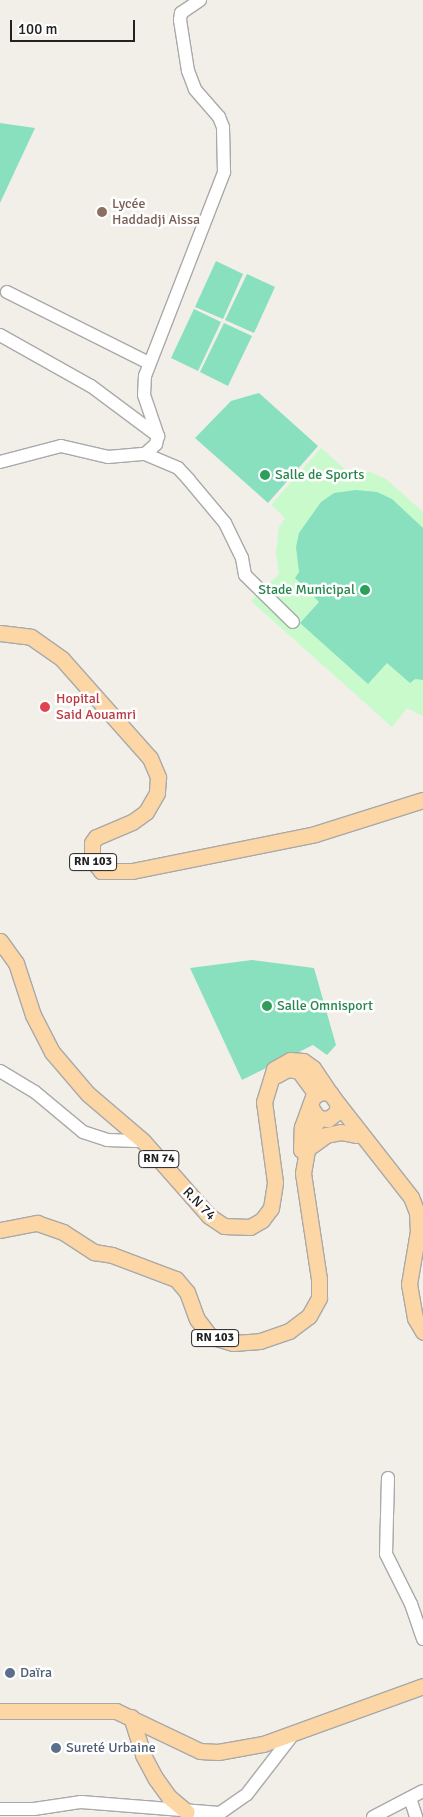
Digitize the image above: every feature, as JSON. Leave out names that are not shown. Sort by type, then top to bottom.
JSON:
[{"type":"main road","name":"RN 103","points":[[0,633],[31,638],[62,659],[150,758],[158,776],[157,793],[146,812],[132,822],[105,832],[92,843],[92,859],[100,871],[132,871],[315,834],[423,800]]},
{"type":"main road","name":"R.N 74","points":[[0,941],[16,963],[33,1015],[52,1052],[88,1094],[143,1140],[209,1216],[224,1226],[250,1227],[262,1220],[271,1208],[274,1194],[264,1111],[269,1083],[277,1065],[297,1059],[313,1068],[324,1106],[363,1139],[400,1179],[417,1213],[418,1231],[409,1284],[415,1318],[423,1332]]},
{"type":"main road","name":"RN 103","points":[[0,1230],[24,1223],[38,1223],[63,1232],[94,1252],[112,1255],[176,1279],[187,1292],[197,1319],[210,1336],[233,1343],[260,1341],[289,1331],[309,1316],[319,1298],[305,1155],[324,1106]]},
{"type":"main road","points":[[305,1155],[318,1138],[333,1133],[363,1139]]},
{"type":"main road","points":[[0,1711],[103,1709],[130,1717],[200,1751],[234,1751],[295,1732],[423,1686]]},
{"type":"main road","points":[[130,1717],[143,1755],[156,1779],[169,1797],[187,1812]]},
{"type":"street","points":[[145,454],[156,444],[158,436],[144,396],[149,363],[224,172],[223,127],[219,117],[195,89],[188,71],[180,20],[181,13],[200,0]]},
{"type":"street","points":[[8,292],[149,363]]},
{"type":"street","points":[[0,335],[91,386],[158,436]]},
{"type":"street","points":[[0,462],[61,446],[108,457],[145,454],[178,468],[224,523],[242,558],[245,575],[293,622]]},
{"type":"street","points":[[0,1071],[35,1092],[82,1132],[107,1140],[143,1140]]},
{"type":"street","points":[[388,1478],[386,1554],[411,1604],[423,1639]]},
{"type":"street","points":[[0,1809],[34,1813],[81,1802],[187,1812],[220,1813],[237,1803],[295,1732]]},
{"type":"street","points":[[375,1816],[393,1811],[423,1791]]},
{"type":"street","points":[[410,1798],[416,1817]]},
{"type":"green space","points":[[0,123],[35,128],[0,203]]},
{"type":"green space","points":[[216,261],[243,274],[223,319],[195,307]]},
{"type":"green space","points":[[247,274],[275,287],[254,333],[225,320]]},
{"type":"green space","points":[[194,309],[221,322],[198,371],[171,358]]},
{"type":"green space","points":[[224,323],[252,336],[228,386],[200,372]]},
{"type":"green space","name":"Salle de Sports","points":[[259,393],[318,446],[268,503],[195,438],[231,401]]},
{"type":"green space","name":"Stade Municipal","points":[[321,448],[347,471],[370,472],[386,479],[423,512],[423,716],[407,708],[392,727],[251,601],[279,574],[276,553],[279,527],[285,518],[271,505]]},
{"type":"green space","name":"Stade Municipal","points":[[356,490],[377,492],[392,499],[423,528],[423,680],[415,679],[410,683],[387,663],[368,684],[300,623],[319,602],[295,578],[299,572],[296,547],[299,533],[321,502],[334,493]]},
{"type":"green space","name":"Salle Omnisport","points":[[252,960],[314,968],[336,1045],[327,1055],[313,1045],[242,1080],[190,968]]},
{"type":"place","name":"Lycée Haddadji Aissa","points":[[102,212]]},
{"type":"place","name":"Salle de Sports","points":[[265,475]]},
{"type":"place","name":"Stade Municipal","points":[[365,590]]},
{"type":"place","name":"Hopital Said Aouamri","points":[[45,707]]},
{"type":"place","name":"Salle Omnisport","points":[[267,1006]]},
{"type":"place","name":"Daïra","points":[[10,1673]]},
{"type":"place","name":"Sureté Urbaine","points":[[56,1748]]}]
